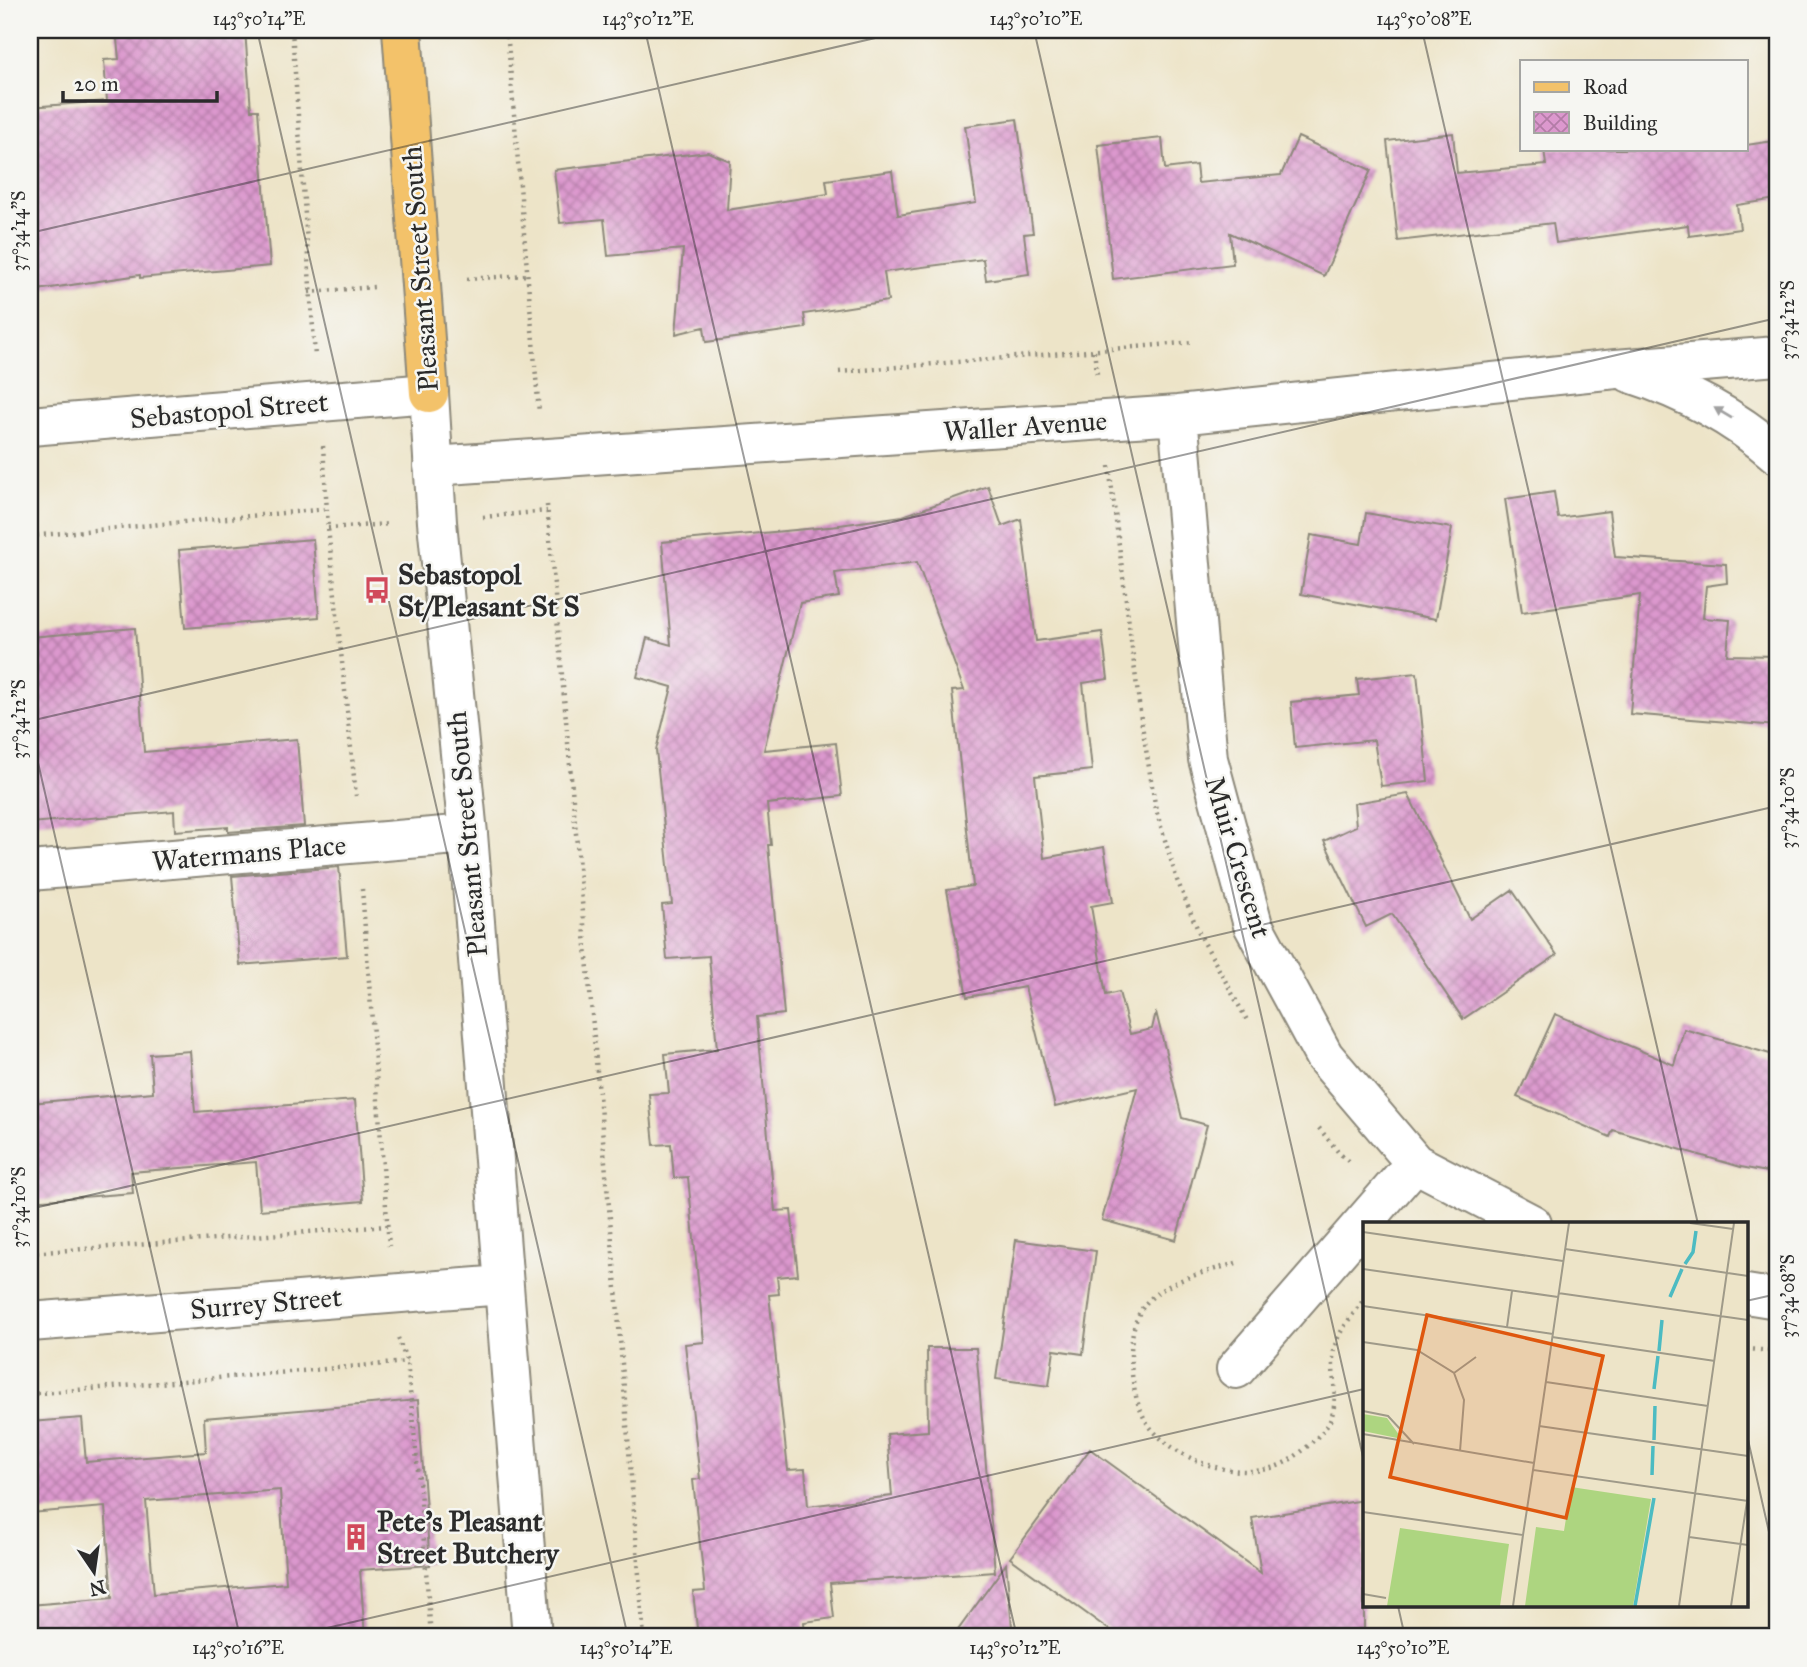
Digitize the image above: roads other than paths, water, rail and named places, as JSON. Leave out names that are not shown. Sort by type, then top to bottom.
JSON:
[{"type":"main road","name":"Pleasant Street South","points":[[402,30],[429,393]]},
{"type":"street","name":"Waller Avenue","points":[[433,466],[1178,415],[1616,369],[1777,356]]},
{"type":"street","name":"Waller Avenue","points":[[1616,369],[1693,397],[1753,433],[1777,454]]},
{"type":"street","name":"Sebastopol Street","points":[[30,426],[429,393]]},
{"type":"street","name":"Pleasant Street South","points":[[429,393],[433,466],[468,834],[532,1637]]},
{"type":"street","name":"Muir Crescent","points":[[1178,415],[1208,759],[1253,925],[1324,1056],[1415,1163],[1528,1222]]},
{"type":"street","name":"Watermans Place","points":[[30,871],[468,834]]},
{"type":"street","points":[[1364,1222],[1415,1163]]},
{"type":"street","points":[[1236,1369],[1363,1223]]},
{"type":"street","name":"Surrey Street","points":[[30,1322],[503,1285]]},
{"type":"street","points":[[1748,1294],[1777,1298]]},
{"type":"place","name":"Sebastopol St/Pleasant St S","points":[[377,590]]},
{"type":"place","name":"Pete's Pleasant Street Butchery","points":[[356,1537]]}]
